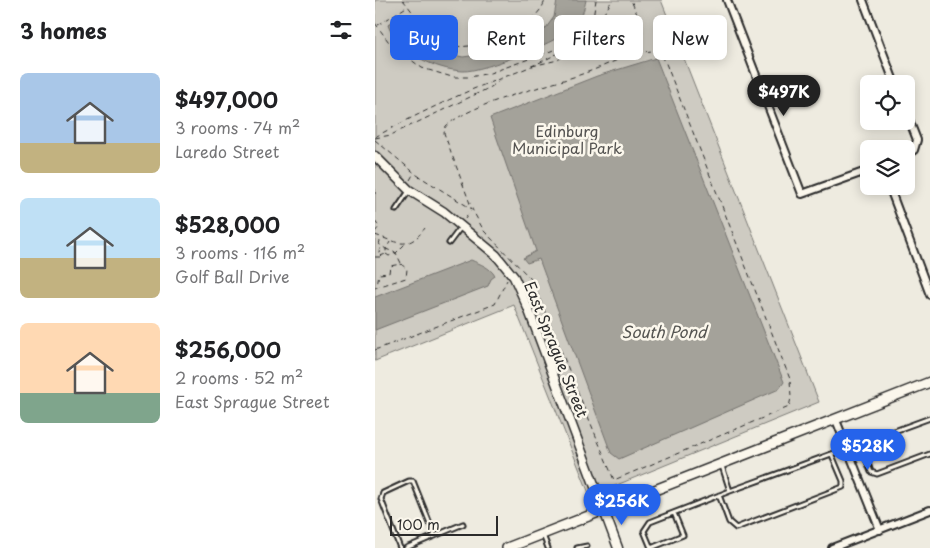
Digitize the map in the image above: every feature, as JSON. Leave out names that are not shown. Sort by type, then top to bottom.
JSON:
[{"type":"main road","points":[[507,548],[930,382]]},
{"type":"street","points":[[727,0],[802,194],[860,173]]},
{"type":"street","points":[[863,0],[892,75]]},
{"type":"street","points":[[913,130],[917,140],[915,147]]},
{"type":"street","name":"East Sprague Street","points":[[375,156],[409,190],[463,223],[496,255],[514,277],[528,308],[618,548]]},
{"type":"street","points":[[892,195],[930,295]]},
{"type":"street","points":[[836,420],[880,530]]},
{"type":"street","points":[[832,548],[930,510]]},
{"type":"lane","points":[[396,210],[409,190]]},
{"type":"lane","points":[[449,243],[463,223]]},
{"type":"lane","points":[[674,513],[683,535],[651,548],[644,531],[650,522],[719,495],[833,455],[930,418]]},
{"type":"lane","points":[[861,444],[871,472],[877,474],[930,454]]},
{"type":"lane","points":[[719,495],[729,522],[736,528],[843,487],[843,481],[833,455]]},
{"type":"lane","points":[[721,463],[730,491]]},
{"type":"lane","points":[[400,548],[381,499],[383,493],[409,481],[413,481],[435,536]]},
{"type":"lane","points":[[406,548],[463,524]]},
{"type":"lane","points":[[543,534],[548,548]]},
{"type":"lane","points":[[577,548],[587,546]]},
{"type":"path","points":[[403,0],[436,39],[446,45],[463,47],[505,36],[519,28],[542,9],[545,0]]},
{"type":"path","points":[[375,23],[391,45],[422,68],[452,77],[470,77],[489,73],[562,47],[577,39],[592,24],[596,0]]},
{"type":"path","points":[[375,138],[470,90],[529,67],[581,39],[595,27],[612,0]]},
{"type":"path","points":[[529,67],[554,62],[577,45],[583,44],[602,52],[616,50],[636,42],[643,34],[642,26],[631,0]]},
{"type":"path","points":[[377,26],[408,6]]},
{"type":"path","points":[[375,138],[414,173],[472,209],[484,231],[532,280],[614,480],[789,407],[791,379],[665,61],[658,51],[645,51],[585,74],[477,108],[445,126],[444,133],[472,209]]},
{"type":"path","points":[[375,138],[391,135],[491,87],[505,77]]},
{"type":"path","points":[[409,180],[414,173]]},
{"type":"path","points":[[375,189],[375,196]]},
{"type":"path","points":[[463,223],[472,209]]},
{"type":"path","points":[[375,221],[379,226],[375,231]]},
{"type":"path","points":[[375,257],[386,254],[389,256],[396,253],[405,244],[415,239],[425,228]]},
{"type":"path","points":[[375,235],[405,244]]},
{"type":"path","points":[[375,246],[379,244],[381,238]]},
{"type":"path","points":[[386,254],[386,249],[391,241]]},
{"type":"path","points":[[376,288],[406,278],[407,269],[401,264],[396,253],[381,247],[379,244]]},
{"type":"path","points":[[380,256],[379,251],[381,247]]},
{"type":"path","points":[[375,252],[379,251]]},
{"type":"path","points":[[375,272],[379,274],[389,273],[390,266],[401,264]]},
{"type":"path","points":[[376,288],[379,274]]},
{"type":"path","points":[[375,350],[495,304],[507,279]]},
{"type":"green space","name":"Edinburg Municipal Park","points":[[375,0],[661,0],[667,15],[653,15],[653,60],[685,60],[819,402],[590,496],[514,305],[375,361]]},
{"type":"water","points":[[557,0],[586,0],[582,15],[554,15]]},
{"type":"water","points":[[554,17],[554,40],[544,44],[544,29]]},
{"type":"water","points":[[458,56],[468,56],[468,60],[507,60],[463,71],[441,67],[423,60],[458,60]]},
{"type":"water","name":"South Pond","points":[[653,59],[657,60],[784,382],[779,389],[619,459],[611,453],[539,259],[527,263],[523,258],[536,251],[490,118],[597,76]]},
{"type":"water","points":[[471,260],[488,268],[495,276],[491,279],[488,286],[375,330],[375,297]]}]
